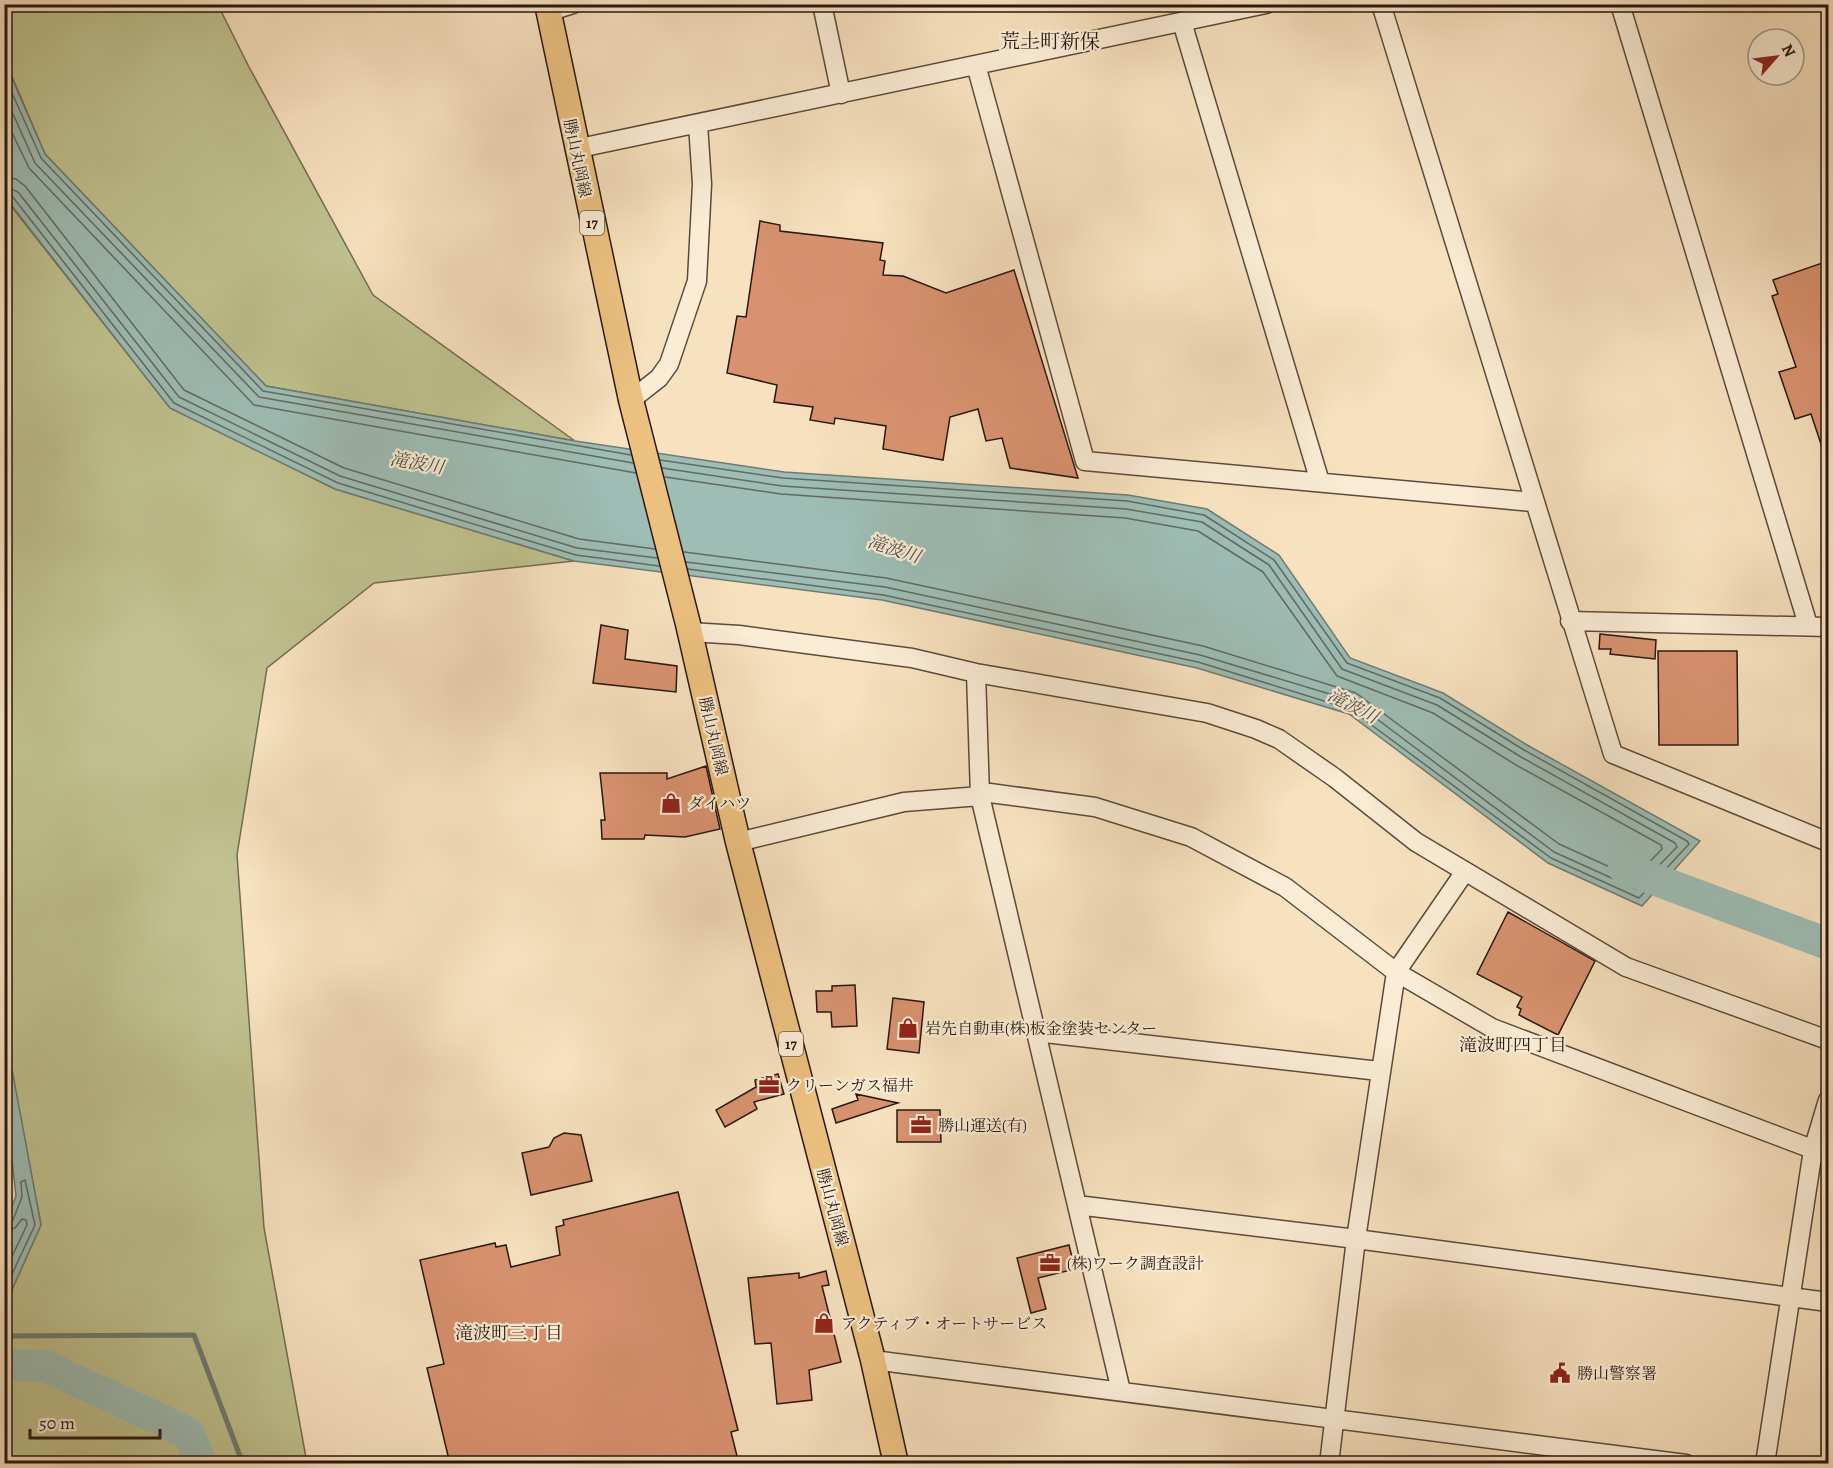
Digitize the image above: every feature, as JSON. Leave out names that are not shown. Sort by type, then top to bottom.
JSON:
[{"type":"main road","name":"勝山丸岡線","points":[[548,8],[575,148],[631,400],[689,628],[738,842],[873,1360],[896,1464]]},
{"type":"street","points":[[548,8],[573,4]]},
{"type":"street","points":[[822,4],[841,94]]},
{"type":"street","points":[[575,148],[1266,4]]},
{"type":"street","points":[[1381,4],[1533,502],[1613,754],[1828,842]]},
{"type":"street","points":[[1620,4],[1808,625]]},
{"type":"street","points":[[1182,22],[1320,482]]},
{"type":"street","points":[[976,66],[1085,461],[1533,502]]},
{"type":"street","points":[[631,400],[659,378],[669,364],[697,281],[702,184],[698,124]]},
{"type":"street","points":[[1570,621],[1828,627]]},
{"type":"street","points":[[689,628],[912,658],[976,673],[1207,713],[1264,732],[1280,739],[1326,771],[1416,842],[1464,873],[1626,967],[1828,1040]]},
{"type":"street","points":[[976,673],[980,796],[1121,1391]]},
{"type":"street","points":[[738,842],[904,802],[1007,793],[1095,807],[1191,837],[1285,887],[1396,972],[1492,1028],[1821,1152]]},
{"type":"street","points":[[1329,1464],[1356,1239],[1379,1071],[1396,972],[1464,873]]},
{"type":"street","points":[[1036,1032],[1379,1071]]},
{"type":"street","points":[[1765,1464],[1790,1298],[1821,1152],[1828,1100]]},
{"type":"street","points":[[1077,1206],[1356,1239],[1828,1302]]},
{"type":"street","points":[[873,1360],[1686,1464]]},
{"type":"green space","points":[[4,5],[218,5],[249,67],[373,295],[575,441],[266,386],[45,154],[5,60]]},
{"type":"green space","points":[[4,197],[170,408],[335,489],[574,561],[374,583],[267,668],[237,855],[264,1228],[307,1463],[5,1463],[5,1305],[41,1225],[4,1032]]},
{"type":"water","points":[[4,60],[45,154],[266,386],[575,441],[784,472],[1128,495],[1207,509],[1279,555],[1350,658],[1443,693],[1527,745],[1700,841],[1642,906],[1548,863],[1349,714],[1197,668],[882,600],[574,561],[335,489],[170,408],[5,197]]},
{"type":"water","points":[[5,1032],[41,1225],[5,1305],[5,1224],[16,1196],[5,1099]]},
{"type":"building","points":[[760,221],[780,225],[780,231],[883,243],[880,260],[885,261],[883,275],[903,276],[946,293],[1014,270],[1078,478],[1010,468],[1002,438],[986,441],[978,409],[950,417],[943,460],[883,449],[886,426],[835,418],[834,424],[810,420],[813,407],[774,402],[777,385],[727,373],[737,316],[746,317]]},
{"type":"building","points":[[1828,261],[1828,458],[1826,459],[1811,414],[1795,419],[1779,372],[1796,367],[1772,296],[1778,294],[1773,280]]},
{"type":"building","points":[[601,625],[628,630],[625,659],[677,666],[676,692],[593,683]]},
{"type":"building","points":[[1600,634],[1656,640],[1655,659],[1610,654],[1611,649],[1599,649]]},
{"type":"building","points":[[1658,651],[1737,651],[1738,745],[1659,745]]},
{"type":"building","points":[[706,766],[720,829],[685,837],[645,835],[644,839],[602,839],[601,820],[605,820],[600,773],[667,773],[667,779]]},
{"type":"building","points":[[1508,912],[1595,961],[1558,1035],[1519,1015],[1521,1009],[1517,1007],[1522,997],[1477,974]]},
{"type":"building","points":[[855,985],[857,1026],[832,1027],[831,1012],[817,1012],[816,991],[832,991],[832,986]]},
{"type":"building","points":[[893,998],[924,1002],[919,1053],[887,1049]]},
{"type":"building","points":[[778,1074],[784,1094],[754,1102],[757,1109],[725,1127],[716,1110],[756,1087],[755,1080]]},
{"type":"building","points":[[856,1094],[898,1103],[836,1123],[832,1109],[858,1100]]},
{"type":"building","points":[[897,1110],[940,1110],[941,1142],[897,1142]]},
{"type":"building","points":[[564,1133],[581,1135],[592,1181],[531,1195],[522,1153],[549,1147],[554,1138]]},
{"type":"building","points":[[678,1192],[738,1430],[731,1432],[739,1464],[450,1464],[427,1368],[444,1364],[420,1260],[495,1243],[496,1247],[506,1245],[511,1267],[560,1255],[556,1227],[564,1225],[563,1220]]},
{"type":"building","points":[[1069,1245],[1075,1269],[1038,1278],[1046,1309],[1031,1313],[1017,1258]]},
{"type":"building","points":[[826,1271],[829,1285],[822,1286],[841,1362],[809,1370],[812,1400],[777,1404],[771,1343],[755,1344],[748,1278],[799,1273],[799,1278]]},
{"type":"waterway","name":"滝波川","points":[[1624,868],[1828,944]]},
{"type":"waterway","points":[[4,1336],[194,1335],[243,1464]]},
{"type":"waterway","points":[[4,1365],[45,1366],[189,1433],[201,1464]]},
{"type":"place","name":"ダイハツ","points":[[671,803]]},
{"type":"place","name":"岩先自動車(株)板金塗装センター","points":[[908,1028]]},
{"type":"place","name":"クリーンガス福井","points":[[769,1085]]},
{"type":"place","name":"勝山運送(有)","points":[[921,1125]]},
{"type":"place","name":"(株)ワーク調査設計","points":[[1050,1263]]},
{"type":"place","name":"アクティブ・オートサービス","points":[[824,1323]]},
{"type":"place","name":"勝山警察署","points":[[1560,1373]]},
{"type":"district","name":"荒土町新保","points":[[1050,41]]},
{"type":"district","name":"滝波町四丁目","points":[[1513,1045]]},
{"type":"district","name":"滝波町三丁目","points":[[509,1333]]}]
